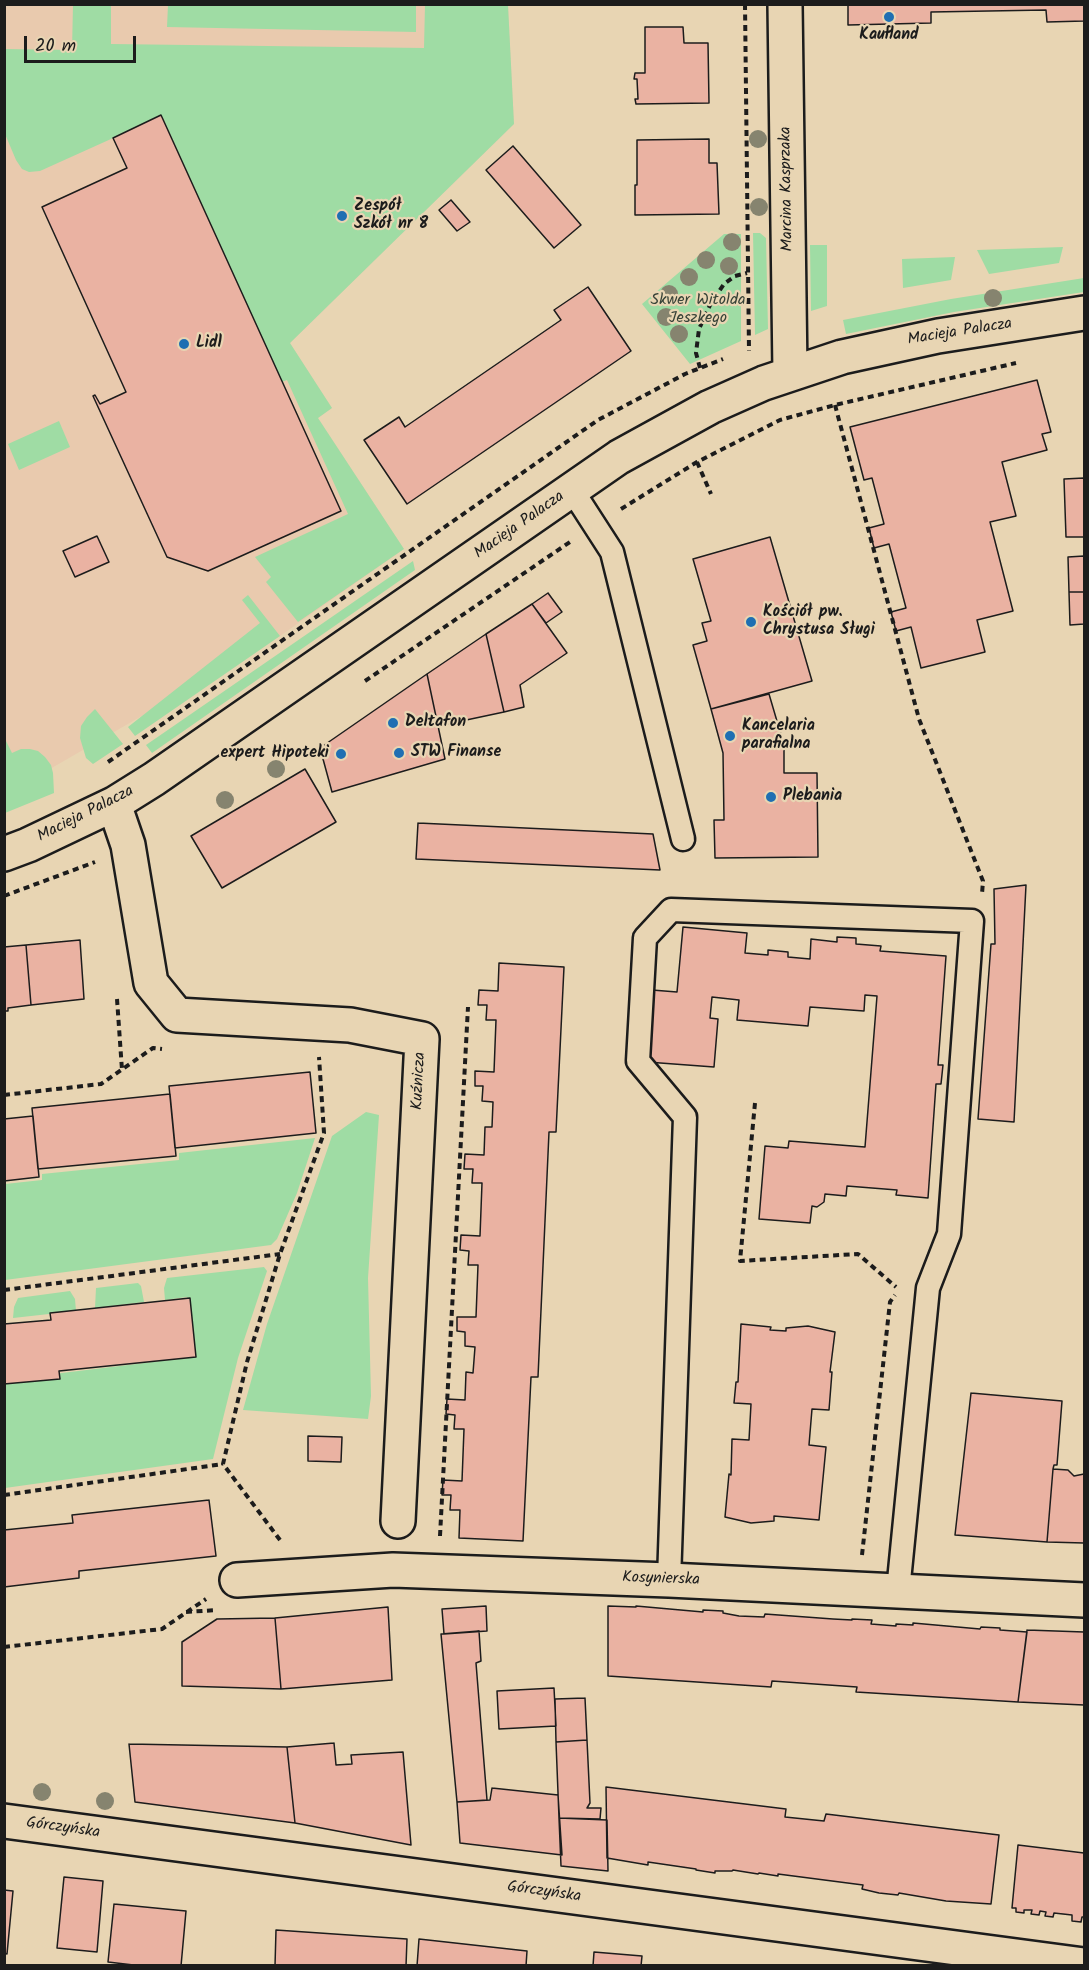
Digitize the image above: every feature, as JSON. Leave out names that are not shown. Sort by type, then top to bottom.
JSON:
[{"type":"street","name":"Marcina Kasprzaka","points":[[786,4],[790,374]]},
{"type":"street","name":"Macieja Palacza","points":[[4,854],[114,804],[164,772],[619,457],[710,407],[790,374],[896,343],[1084,313]]},
{"type":"street","name":"Kuźnicza","points":[[114,804],[128,845],[151,983],[177,1015],[350,1025],[422,1039],[398,1521]]},
{"type":"street","name":"Kosynierska","points":[[237,1580],[393,1570],[669,1580],[1084,1600]]},
{"type":"street","name":"Górczyńska","points":[[4,1821],[1084,1965]]},
{"type":"lane","points":[[572,490],[612,552],[683,839]]},
{"type":"lane","points":[[669,1580],[685,1117],[638,1061],[645,938],[671,910],[972,921],[949,1234],[928,1288],[898,1591]]},
{"type":"path","points":[[700,368],[696,353],[699,329],[711,303],[724,284],[735,276],[747,273]]},
{"type":"path","points":[[739,352],[748,348]]},
{"type":"path","points":[[105,764],[598,420],[700,368],[729,356]]},
{"type":"path","points":[[361,683],[595,525],[697,462],[780,420],[1017,363]]},
{"type":"path","points":[[836,405],[919,718],[983,881],[980,906],[967,921]]},
{"type":"path","points":[[697,462],[711,494]]},
{"type":"path","points":[[440,1518],[468,1007]]},
{"type":"path","points":[[4,1095],[101,1084],[153,1048],[165,1049]]},
{"type":"path","points":[[222,1464],[247,1362],[280,1254],[324,1133],[319,1057],[307,1057]]},
{"type":"path","points":[[755,1103],[740,1261],[858,1254],[899,1290],[890,1302],[862,1562]]},
{"type":"path","points":[[4,1290],[280,1254]]},
{"type":"path","points":[[4,1495],[222,1464]]},
{"type":"path","points":[[222,1464],[282,1543]]},
{"type":"path","points":[[4,1647],[162,1629],[185,1612]]},
{"type":"shaded area","points":[[5,5],[508,5],[514,124],[290,343],[332,408],[318,418],[404,549],[280,636],[5,795]]},
{"type":"green space","name":"Zespół Szkół nr 8","points":[[73,5],[111,5],[111,44],[424,48],[425,5],[508,5],[514,124],[290,343],[332,408],[318,418],[404,549],[298,622],[266,582],[271,577],[255,557],[348,514],[287,380],[282,382],[162,116],[40,171],[29,172],[22,169],[5,134],[4,49],[72,50]]},
{"type":"green space","points":[[168,5],[416,5],[416,32],[167,27]]},
{"type":"green space","points":[[753,233],[760,233],[766,238],[768,329],[755,335]]},
{"type":"green space","name":"Skwer Witolda Jeszkego","points":[[724,234],[741,234],[741,341],[690,364],[642,304]]},
{"type":"green space","points":[[810,245],[827,245],[827,306],[811,311]]},
{"type":"green space","points":[[1063,247],[1059,263],[989,274],[977,250]]},
{"type":"green space","points":[[955,257],[951,280],[903,288],[902,259]]},
{"type":"green space","points":[[1084,278],[1084,292],[954,312],[846,334],[843,320],[951,299]]},
{"type":"green space","points":[[59,421],[70,447],[19,470],[8,444]]},
{"type":"green space","points":[[413,561],[415,570],[152,753],[146,745]]},
{"type":"green space","points":[[248,595],[280,636],[135,736],[128,727],[260,623],[242,600]]},
{"type":"green space","points":[[95,709],[123,744],[93,764],[86,758],[80,738],[81,726]]},
{"type":"green space","points":[[4,737],[12,753],[21,749],[30,749],[38,751],[45,757],[53,773],[54,793],[5,813]]},
{"type":"green space","points":[[366,1112],[379,1115],[368,1278],[371,1396],[368,1419],[243,1410],[267,1324],[332,1136]]},
{"type":"green space","points":[[315,1138],[297,1193],[277,1239],[271,1245],[5,1280],[5,1184],[42,1180],[42,1174],[179,1160],[179,1153]]},
{"type":"green space","points":[[264,1267],[267,1271],[238,1358],[213,1459],[5,1488],[4,1380],[194,1357],[187,1297],[165,1300],[164,1288],[167,1278]]},
{"type":"green space","points":[[138,1283],[141,1286],[144,1302],[95,1308],[96,1288]]},
{"type":"green space","points":[[70,1291],[75,1299],[76,1311],[13,1318],[18,1298]]},
{"type":"building","name":"Kaufland","points":[[848,4],[1084,4],[1084,21],[1047,22],[1046,10],[931,12],[931,23],[848,25]]},
{"type":"building","points":[[645,27],[683,27],[684,43],[708,43],[709,103],[636,104],[635,99],[638,99],[635,73],[645,73]]},
{"type":"building","name":"Lidl","points":[[161,115],[341,511],[208,571],[167,557],[93,396],[95,395],[100,404],[126,392],[42,207],[127,168],[113,138]]},
{"type":"building","points":[[709,139],[709,163],[717,163],[719,214],[635,215],[637,140]]},
{"type":"building","points":[[513,146],[581,225],[554,248],[486,170]]},
{"type":"building","points":[[451,200],[470,222],[457,231],[439,210]]},
{"type":"building","points":[[588,287],[631,351],[407,504],[364,440],[399,417],[405,427],[561,320],[554,310]]},
{"type":"building","points":[[1037,380],[1051,432],[1042,434],[1047,450],[1002,462],[1016,516],[990,522],[1013,611],[977,620],[985,652],[921,668],[911,627],[896,631],[891,612],[906,608],[889,544],[874,548],[869,528],[884,524],[872,478],[864,480],[850,427]]},
{"type":"building","points":[[1084,478],[1084,537],[1066,537],[1064,479]]},
{"type":"building","points":[[97,536],[109,562],[75,577],[63,551]]},
{"type":"building","name":"Kościół pw. Chrystusa Sługi","points":[[770,537],[812,681],[711,709],[693,645],[707,641],[702,623],[711,621],[693,559]]},
{"type":"building","points":[[1084,556],[1084,592],[1069,592],[1068,557]]},
{"type":"building","points":[[1069,592],[1084,592],[1084,624],[1070,625]]},
{"type":"building","points":[[548,593],[562,612],[546,623],[532,604]]},
{"type":"building","points":[[532,604],[567,653],[520,685],[524,707],[504,712],[486,634]]},
{"type":"building","points":[[486,634],[504,712],[438,726],[427,674]]},
{"type":"building","points":[[427,674],[445,759],[332,792],[320,748]]},
{"type":"building","name":"Plebania","points":[[769,694],[784,745],[784,773],[817,773],[818,857],[715,858],[714,820],[724,820],[723,753],[711,709]]},
{"type":"building","points":[[305,769],[336,822],[222,888],[191,836]]},
{"type":"building","points":[[418,823],[653,834],[660,870],[416,859]]},
{"type":"building","points":[[1026,885],[1014,1122],[978,1119],[991,944],[995,944],[994,889]]},
{"type":"building","points":[[683,927],[747,933],[745,953],[768,955],[768,950],[788,952],[788,957],[810,959],[811,939],[837,942],[837,937],[856,938],[856,944],[881,946],[880,951],[946,956],[938,1065],[943,1065],[941,1084],[936,1084],[928,1198],[896,1195],[897,1190],[847,1186],[846,1196],[825,1194],[824,1202],[817,1207],[812,1206],[810,1223],[759,1219],[765,1146],[788,1148],[789,1141],[865,1147],[877,996],[865,995],[864,1011],[810,1007],[808,1026],[737,1020],[739,1000],[712,997],[710,1018],[718,1019],[714,1067],[647,1062],[652,990],[677,992]]},
{"type":"building","points":[[80,940],[84,999],[31,1005],[26,945]]},
{"type":"building","points":[[26,945],[31,1005],[8,1008],[8,1011],[4,1011],[4,947]]},
{"type":"building","points":[[499,963],[564,967],[556,1132],[549,1132],[538,1377],[531,1377],[523,1541],[459,1538],[460,1510],[450,1510],[451,1495],[442,1495],[443,1480],[462,1481],[464,1429],[454,1429],[455,1415],[446,1414],[447,1399],[465,1400],[466,1372],[473,1373],[475,1347],[465,1346],[465,1332],[457,1331],[457,1317],[476,1317],[478,1265],[468,1265],[469,1251],[460,1250],[461,1235],[480,1236],[482,1183],[472,1183],[473,1169],[464,1169],[465,1154],[484,1155],[485,1127],[492,1127],[493,1102],[482,1101],[483,1086],[475,1086],[475,1071],[494,1072],[496,1020],[486,1020],[487,1005],[478,1005],[479,990],[498,991]]},
{"type":"building","points":[[310,1072],[316,1133],[175,1148],[169,1086]]},
{"type":"building","points":[[170,1094],[176,1156],[38,1169],[32,1108]]},
{"type":"building","points":[[33,1116],[39,1177],[4,1181],[4,1119]]},
{"type":"building","points":[[190,1298],[196,1357],[59,1371],[60,1379],[4,1384],[4,1324],[51,1320],[50,1313]]},
{"type":"building","points":[[741,1324],[786,1331],[786,1328],[808,1326],[835,1332],[830,1372],[832,1372],[829,1410],[812,1409],[809,1445],[826,1447],[819,1520],[774,1516],[774,1521],[751,1523],[725,1517],[729,1474],[731,1475],[732,1439],[749,1440],[751,1404],[734,1403],[736,1382],[738,1382]]},
{"type":"building","points":[[971,1393],[1062,1401],[1047,1542],[955,1535]]},
{"type":"building","points":[[308,1436],[342,1437],[341,1462],[308,1461]]},
{"type":"building","points":[[1053,1469],[1068,1470],[1074,1476],[1084,1474],[1084,1543],[1047,1542]]},
{"type":"building","points":[[209,1500],[216,1556],[79,1571],[79,1578],[4,1587],[4,1530],[73,1523],[72,1515]]},
{"type":"building","points":[[486,1606],[487,1631],[444,1634],[442,1609]]},
{"type":"building","points":[[608,1606],[703,1612],[703,1610],[723,1611],[723,1613],[739,1616],[764,1617],[765,1614],[872,1620],[871,1624],[896,1626],[896,1624],[913,1625],[913,1623],[980,1629],[981,1627],[1000,1628],[1000,1630],[1027,1632],[1018,1702],[856,1692],[857,1687],[772,1681],[771,1687],[608,1676]]},
{"type":"building","points":[[388,1607],[392,1680],[281,1689],[275,1618]]},
{"type":"building","points":[[275,1618],[281,1689],[182,1686],[182,1642],[217,1619]]},
{"type":"building","points":[[1027,1630],[1084,1632],[1084,1705],[1018,1702]]},
{"type":"building","points":[[479,1631],[481,1661],[476,1663],[487,1800],[457,1802],[441,1634]]},
{"type":"building","points":[[554,1688],[556,1726],[499,1729],[497,1691]]},
{"type":"building","points":[[585,1698],[587,1740],[556,1742],[555,1699]]},
{"type":"building","points":[[587,1740],[590,1803],[587,1808],[601,1808],[600,1819],[559,1818],[556,1742]]},
{"type":"building","points":[[334,1743],[336,1765],[352,1764],[351,1755],[403,1752],[411,1845],[295,1823],[287,1747]]},
{"type":"building","points":[[129,1744],[287,1747],[295,1823],[135,1802]]},
{"type":"building","points":[[606,1787],[786,1809],[785,1817],[824,1821],[826,1814],[999,1835],[991,1904],[946,1901],[899,1893],[898,1895],[879,1893],[862,1889],[863,1885],[778,1874],[778,1876],[733,1870],[715,1871],[715,1873],[607,1858]]},
{"type":"building","points":[[492,1788],[558,1795],[562,1855],[460,1843],[457,1802],[490,1800]]},
{"type":"building","points":[[559,1818],[607,1820],[608,1871],[561,1866]]},
{"type":"building","points":[[1018,1845],[1084,1853],[1084,1917],[1081,1922],[1072,1921],[1072,1915],[1054,1913],[1053,1917],[1045,1916],[1046,1912],[1040,1911],[1039,1915],[1031,1914],[1032,1910],[1024,1910],[1024,1913],[1016,1912],[1016,1908],[1012,1908]]},
{"type":"building","points":[[64,1877],[103,1881],[97,1952],[57,1948]]},
{"type":"building","points":[[4,1890],[13,1891],[7,1954],[4,1953]]},
{"type":"building","points":[[114,1904],[186,1911],[181,1966],[142,1966],[108,1962]]},
{"type":"building","points":[[276,1930],[407,1939],[406,1966],[275,1966]]},
{"type":"building","points":[[419,1939],[527,1951],[526,1966],[417,1966]]},
{"type":"building","points":[[594,1952],[642,1956],[641,1966],[593,1966]]},
{"type":"place","name":"Kaufland","points":[[889,17]]},
{"type":"place","name":"Zespół Szkół nr 8","points":[[342,216]]},
{"type":"place","name":"Lidl","points":[[184,344]]},
{"type":"place","name":"Kościół pw. Chrystusa Sługi","points":[[751,622]]},
{"type":"place","name":"Deltafon","points":[[393,723]]},
{"type":"place","name":"Kancelaria parafialna","points":[[730,736]]},
{"type":"place","name":"STW Finanse","points":[[399,753]]},
{"type":"place","name":"expert Hipoteki","points":[[341,754]]},
{"type":"place","name":"Plebania","points":[[771,797]]}]
